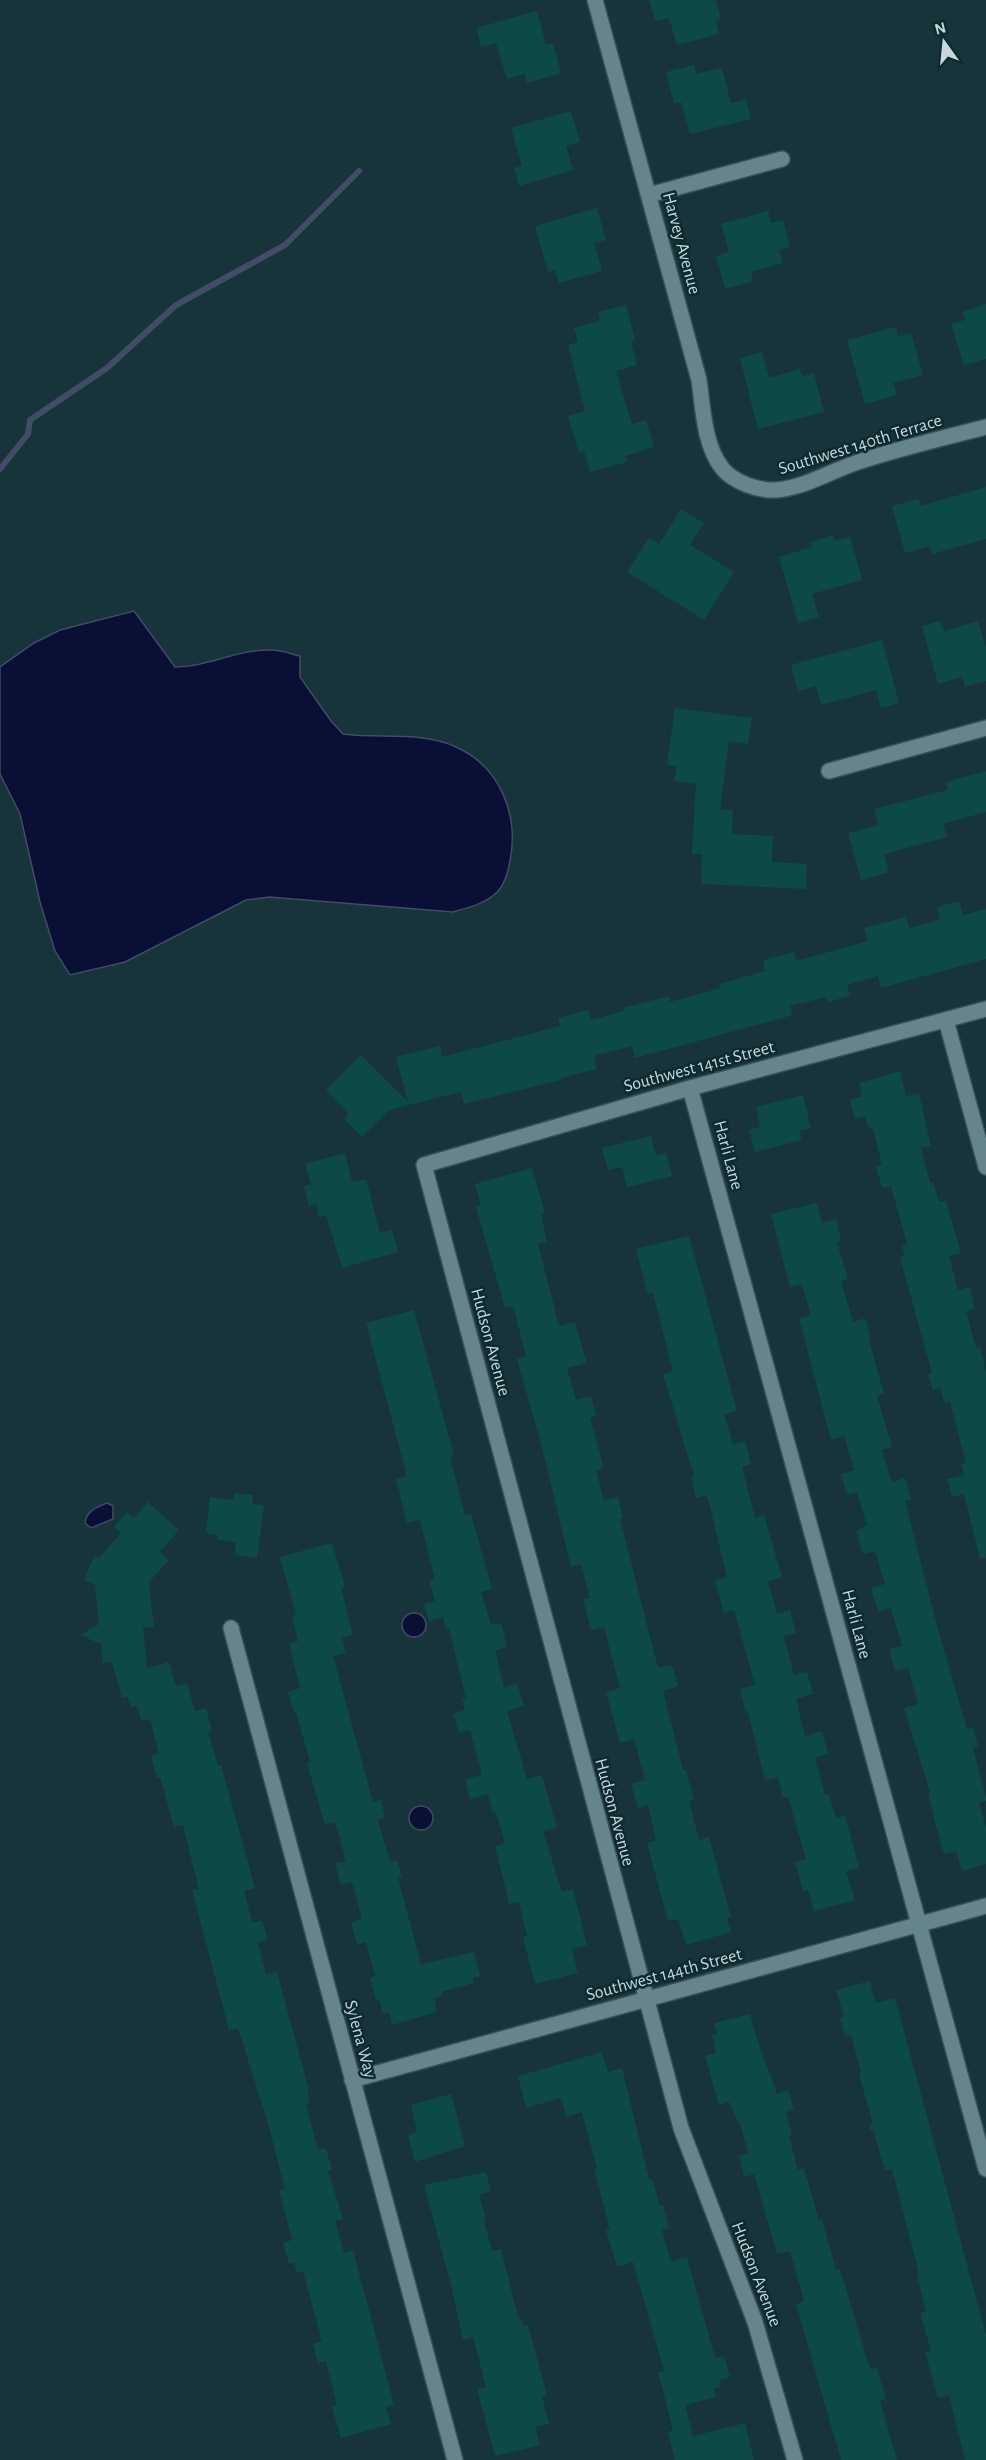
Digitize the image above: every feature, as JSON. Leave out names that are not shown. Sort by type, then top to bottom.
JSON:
[{"type":"street","name":"Harvey Avenue","points":[[595,0],[699,380],[709,441],[715,458],[723,470],[744,484]]},
{"type":"street","points":[[649,195],[782,159]]},
{"type":"street","name":"Southwest 140th Terrace","points":[[744,484],[772,490],[792,488],[859,462],[986,427]]},
{"type":"street","points":[[829,771],[986,728]]},
{"type":"street","name":"Southwest 141st Street","points":[[424,1165],[690,1088],[986,1009]]},
{"type":"street","points":[[946,1020],[986,1167]]},
{"type":"street","name":"Harli Lane","points":[[690,1088],[986,2169]]},
{"type":"street","name":"Hudson Avenue","points":[[424,1165],[681,2128],[755,2322],[795,2460]]},
{"type":"street","name":"Sylena Way","points":[[231,1628],[455,2460]]},
{"type":"street","name":"Southwest 144th Street","points":[[352,2080],[986,1906]]},
{"type":"shaded area","points":[[134,611],[175,667],[199,664],[259,650],[282,651],[300,656],[300,677],[343,734],[429,739],[456,747],[472,756],[495,780],[509,810],[512,827],[510,861],[505,879],[498,891],[481,903],[453,912],[269,897],[246,900],[125,962],[70,975],[55,951],[40,902],[20,814],[0,774],[0,667],[34,643],[60,630]]},
{"type":"shaded area","points":[[107,1503],[113,1506],[113,1519],[91,1528],[85,1523],[90,1512]]},
{"type":"shaded area","points":[[414,1613],[419,1614],[425,1620],[425,1630],[419,1636],[414,1637],[409,1636],[403,1630],[402,1625],[403,1620],[409,1614]]},
{"type":"shaded area","points":[[421,1806],[429,1810],[433,1818],[429,1826],[421,1830],[413,1826],[409,1818],[413,1810]]},
{"type":"building","points":[[649,0],[716,0],[721,19],[716,21],[719,34],[677,45],[669,18],[655,21]]},
{"type":"building","points":[[537,11],[546,45],[553,43],[561,73],[527,83],[525,74],[507,79],[496,43],[481,47],[476,28]]},
{"type":"building","points":[[694,65],[696,74],[722,68],[731,103],[746,99],[751,119],[690,134],[681,102],[674,104],[666,72]]},
{"type":"building","points":[[571,111],[580,142],[566,146],[573,170],[519,186],[514,168],[522,166],[511,128]]},
{"type":"building","points":[[597,208],[606,240],[594,243],[602,271],[559,283],[555,270],[548,272],[535,226]]},
{"type":"building","points":[[768,211],[771,223],[783,220],[790,247],[779,250],[783,263],[751,272],[753,281],[725,289],[716,256],[729,252],[721,224]]},
{"type":"building","points":[[986,304],[986,359],[964,365],[951,324],[965,320],[962,312]]},
{"type":"building","points":[[626,305],[635,340],[631,341],[637,365],[616,371],[632,424],[646,420],[654,447],[626,456],[627,462],[590,472],[584,451],[579,453],[568,416],[585,411],[568,345],[578,342],[574,328],[600,321],[598,312]]},
{"type":"building","points":[[896,327],[898,336],[911,333],[923,375],[893,383],[897,395],[865,404],[847,340]]},
{"type":"building","points":[[762,352],[769,378],[800,369],[802,376],[814,373],[824,412],[758,429],[740,358]]},
{"type":"building","points":[[986,487],[986,539],[932,554],[930,546],[905,553],[892,506],[918,499],[921,506]]},
{"type":"building","points":[[681,509],[704,523],[690,545],[734,572],[704,620],[627,572],[649,538],[659,544]]},
{"type":"building","points":[[833,535],[835,541],[850,537],[862,580],[812,594],[819,617],[798,623],[779,557],[812,547],[810,542]]},
{"type":"building","points":[[940,621],[944,631],[978,621],[986,648],[986,681],[965,687],[962,677],[938,684],[922,626]]},
{"type":"building","points":[[882,640],[899,703],[881,708],[876,690],[821,705],[816,686],[798,691],[791,665]]},
{"type":"building","points":[[675,708],[752,718],[748,744],[729,741],[720,810],[733,810],[732,834],[773,836],[772,862],[807,864],[806,889],[701,884],[702,854],[692,854],[696,784],[674,781],[677,766],[667,765]]},
{"type":"building","points":[[986,771],[986,812],[943,824],[947,837],[884,854],[889,872],[861,880],[848,833],[878,825],[874,809],[948,790],[946,782]]},
{"type":"building","points":[[959,901],[963,915],[986,909],[986,959],[881,988],[878,976],[847,985],[850,996],[828,1002],[826,997],[790,1006],[793,1015],[635,1058],[632,1046],[594,1056],[597,1069],[561,1078],[561,1080],[464,1104],[461,1092],[389,1110],[362,1137],[344,1119],[349,1114],[326,1090],[361,1055],[408,1102],[396,1057],[440,1046],[442,1057],[560,1026],[558,1018],[588,1010],[591,1020],[624,1011],[623,1008],[669,996],[670,1002],[721,988],[720,984],[765,971],[763,960],[794,952],[796,961],[868,941],[864,928],[906,917],[909,928],[940,920],[937,907]]},
{"type":"building","points":[[900,1071],[906,1096],[919,1093],[931,1146],[921,1148],[930,1183],[933,1182],[939,1202],[946,1201],[961,1253],[949,1256],[958,1290],[970,1287],[975,1309],[966,1311],[976,1348],[980,1347],[986,1372],[986,1558],[980,1559],[964,1494],[952,1497],[947,1479],[964,1475],[961,1464],[966,1463],[950,1402],[944,1403],[940,1388],[933,1390],[928,1374],[932,1373],[900,1257],[905,1256],[902,1246],[907,1244],[891,1186],[882,1188],[876,1166],[882,1165],[873,1128],[869,1129],[865,1116],[855,1119],[850,1100],[862,1096],[859,1083]]},
{"type":"building","points":[[803,1095],[811,1128],[799,1131],[802,1140],[755,1152],[749,1130],[760,1127],[756,1107]]},
{"type":"building","points":[[651,1136],[656,1156],[666,1153],[672,1176],[627,1187],[622,1167],[608,1170],[602,1148]]},
{"type":"building","points":[[345,1153],[352,1182],[366,1179],[380,1233],[392,1230],[398,1252],[342,1268],[326,1215],[319,1217],[316,1204],[309,1206],[304,1186],[311,1184],[305,1164]]},
{"type":"building","points":[[532,1168],[545,1213],[541,1214],[547,1242],[538,1244],[559,1326],[575,1322],[587,1363],[567,1368],[576,1400],[591,1396],[596,1416],[590,1418],[604,1468],[596,1470],[604,1500],[618,1497],[623,1518],[620,1519],[658,1668],[672,1665],[678,1686],[663,1691],[683,1770],[686,1770],[694,1800],[689,1801],[699,1840],[709,1837],[731,1917],[727,1918],[731,1932],[686,1945],[678,1919],[668,1921],[647,1843],[656,1840],[648,1805],[638,1808],[631,1784],[645,1780],[634,1739],[620,1743],[606,1692],[620,1688],[604,1627],[591,1630],[583,1599],[590,1598],[581,1564],[571,1567],[541,1443],[517,1359],[526,1356],[513,1306],[505,1308],[476,1207],[481,1205],[475,1184]]},
{"type":"building","points":[[817,1203],[822,1223],[836,1219],[841,1241],[837,1242],[848,1279],[841,1281],[853,1322],[865,1318],[884,1394],[877,1396],[892,1447],[882,1450],[892,1482],[905,1478],[911,1499],[905,1501],[937,1626],[967,1729],[973,1727],[978,1746],[973,1748],[986,1798],[986,1801],[979,1803],[986,1827],[986,1864],[962,1871],[956,1851],[944,1854],[928,1793],[930,1792],[904,1708],[918,1704],[908,1668],[895,1671],[889,1649],[902,1646],[891,1608],[878,1612],[871,1588],[885,1584],[875,1551],[863,1554],[856,1531],[867,1525],[857,1492],[847,1495],[841,1474],[854,1470],[844,1436],[831,1440],[799,1318],[811,1315],[802,1284],[790,1287],[771,1214]]},
{"type":"building","points":[[689,1236],[737,1411],[724,1414],[733,1444],[745,1441],[751,1464],[742,1467],[755,1518],[764,1515],[782,1577],[768,1581],[777,1614],[790,1610],[796,1633],[784,1636],[794,1675],[807,1672],[813,1694],[796,1699],[805,1736],[822,1731],[828,1754],[815,1758],[825,1795],[829,1794],[836,1818],[845,1815],[859,1868],[846,1871],[855,1900],[814,1911],[808,1890],[803,1891],[795,1862],[806,1859],[788,1797],[783,1798],[778,1777],[765,1780],[748,1712],[746,1713],[740,1689],[755,1685],[734,1610],[724,1613],[715,1580],[727,1577],[707,1495],[696,1498],[691,1477],[694,1476],[663,1374],[673,1371],[653,1293],[648,1295],[636,1249]]},
{"type":"building","points":[[414,1310],[454,1455],[450,1457],[465,1515],[471,1514],[492,1589],[481,1592],[491,1625],[501,1623],[507,1647],[495,1650],[504,1687],[517,1683],[524,1706],[507,1711],[527,1779],[542,1775],[557,1828],[543,1831],[562,1892],[573,1889],[587,1945],[572,1949],[578,1973],[535,1984],[523,1937],[527,1936],[519,1902],[509,1904],[495,1846],[505,1843],[496,1812],[493,1813],[488,1794],[470,1799],[465,1779],[482,1775],[470,1730],[459,1733],[453,1714],[465,1710],[462,1699],[466,1698],[449,1629],[446,1630],[443,1617],[429,1621],[424,1604],[435,1601],[429,1581],[435,1579],[420,1520],[407,1523],[396,1479],[407,1476],[366,1323]]},
{"type":"building","points":[[234,1493],[253,1495],[252,1504],[264,1505],[257,1558],[235,1555],[236,1542],[217,1540],[218,1535],[206,1533],[210,1497],[233,1500]]},
{"type":"building","points":[[148,1502],[179,1530],[160,1552],[169,1560],[149,1582],[154,1627],[143,1628],[147,1668],[169,1662],[176,1686],[187,1683],[195,1711],[206,1708],[212,1731],[208,1732],[218,1766],[221,1765],[255,1888],[244,1891],[252,1923],[262,1920],[268,1940],[258,1943],[266,1974],[277,1972],[309,2090],[307,2090],[310,2103],[306,2104],[318,2150],[326,2148],[332,2170],[328,2171],[343,2219],[335,2221],[344,2253],[353,2250],[394,2405],[386,2407],[391,2424],[341,2438],[332,2407],[337,2405],[326,2361],[318,2363],[313,2344],[322,2341],[303,2271],[297,2273],[294,2262],[289,2264],[283,2243],[292,2240],[279,2190],[285,2189],[268,2124],[238,2028],[229,2030],[192,1890],[199,1889],[183,1825],[174,1827],[160,1777],[157,1778],[151,1756],[159,1754],[150,1719],[141,1721],[137,1706],[131,1707],[128,1697],[122,1698],[112,1662],[103,1663],[101,1644],[80,1635],[99,1624],[95,1585],[84,1580],[94,1556],[99,1558],[121,1533],[114,1527],[127,1512],[134,1518]]},
{"type":"building","points":[[332,1543],[345,1587],[341,1588],[353,1635],[342,1638],[346,1653],[333,1656],[373,1802],[381,1800],[385,1818],[378,1820],[390,1862],[397,1860],[402,1877],[398,1878],[421,1964],[474,1952],[480,1976],[473,1978],[474,1983],[441,1992],[442,1996],[435,1998],[436,2012],[392,2025],[389,2012],[383,2014],[379,1999],[376,2000],[370,1978],[375,1976],[366,1942],[357,1945],[351,1922],[362,1919],[352,1882],[341,1885],[335,1863],[346,1861],[335,1822],[325,1825],[307,1763],[310,1762],[288,1692],[300,1688],[289,1643],[298,1641],[292,1616],[296,1615],[280,1557]]},
{"type":"building","points":[[870,1981],[876,2003],[895,1998],[986,2335],[986,2460],[965,2460],[949,2395],[938,2398],[925,2352],[931,2351],[920,2313],[926,2312],[917,2275],[919,2273],[892,2169],[885,2171],[874,2132],[869,2129],[872,2121],[851,2035],[845,2036],[840,2018],[844,2017],[836,1990]]},
{"type":"building","points":[[750,2014],[777,2094],[788,2090],[794,2110],[786,2112],[792,2135],[789,2136],[798,2170],[804,2168],[819,2220],[822,2219],[836,2270],[840,2269],[870,2369],[877,2368],[886,2399],[880,2401],[897,2460],[841,2460],[796,2304],[804,2301],[790,2251],[777,2254],[754,2174],[744,2177],[739,2156],[748,2153],[740,2123],[729,2102],[719,2105],[705,2056],[716,2053],[712,2035],[717,2034],[714,2023]]},
{"type":"building","points":[[602,2052],[608,2072],[622,2068],[649,2179],[652,2179],[660,2206],[663,2205],[669,2228],[662,2230],[671,2262],[687,2257],[715,2358],[724,2356],[730,2377],[719,2380],[721,2387],[714,2388],[716,2397],[685,2405],[693,2436],[745,2423],[754,2460],[675,2460],[668,2432],[673,2430],[658,2372],[664,2371],[633,2262],[617,2267],[606,2230],[610,2229],[582,2112],[566,2117],[561,2098],[526,2108],[518,2076]]},
{"type":"building","points":[[451,2094],[465,2146],[415,2162],[408,2135],[417,2132],[411,2105]]},
{"type":"building","points":[[486,2172],[491,2191],[479,2195],[486,2220],[484,2221],[492,2251],[501,2249],[518,2317],[520,2316],[523,2326],[528,2325],[547,2395],[542,2396],[549,2424],[535,2427],[540,2445],[495,2456],[477,2389],[486,2387],[473,2337],[463,2340],[424,2185]]},
{"type":"waterway","points":[[0,469],[28,434],[30,420],[107,368],[176,305],[285,245],[359,171]]}]
